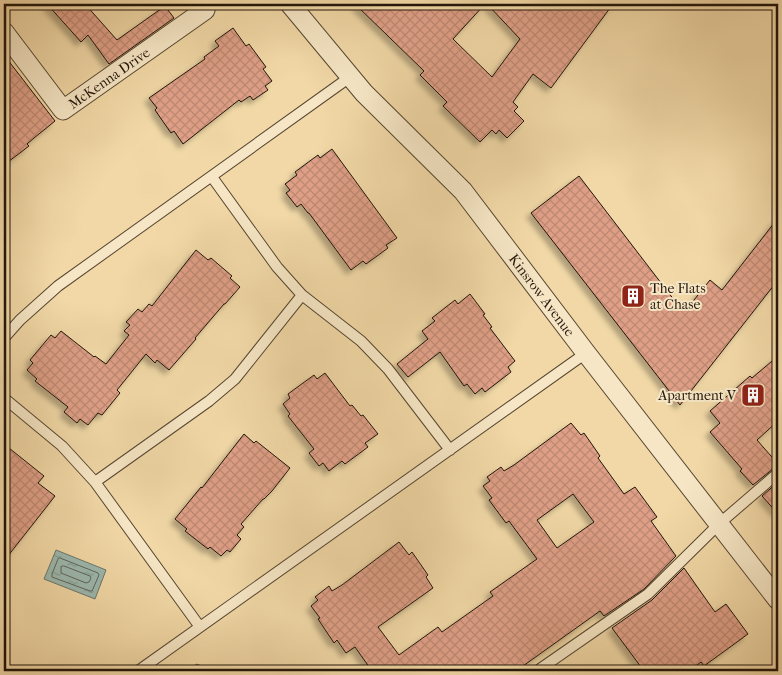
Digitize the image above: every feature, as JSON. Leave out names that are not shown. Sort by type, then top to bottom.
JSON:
[{"type":"street","name":"McKenna Drive","points":[[4,32],[63,110],[205,10],[202,4]]},
{"type":"street","name":"Kinsrow Avenue","points":[[290,4],[350,78],[463,191],[778,600]]},
{"type":"lane","points":[[4,338],[20,320],[58,286],[350,78]]},
{"type":"lane","points":[[212,177],[277,267],[302,295],[361,341],[388,369],[450,450]]},
{"type":"lane","points":[[95,482],[209,401],[234,378],[302,295]]},
{"type":"lane","points":[[138,671],[586,353]]},
{"type":"lane","points":[[4,398],[62,446],[95,482],[200,627]]},
{"type":"lane","points":[[537,671],[648,594],[720,523],[778,473]]},
{"type":"green space","points":[[196,664],[218,671],[193,671]]},
{"type":"water","points":[[56,550],[106,570],[95,599],[44,579]]},
{"type":"building","points":[[47,4],[85,4],[117,40],[165,6],[174,18],[109,64],[88,35],[81,42]]},
{"type":"building","points":[[355,4],[485,4],[453,39],[492,77],[520,39],[487,4],[613,4],[551,88],[533,74],[513,102],[518,107],[514,111],[524,121],[507,138],[499,130],[496,134],[492,130],[480,142],[443,106],[447,102],[420,75],[424,71]]},
{"type":"building","points":[[233,28],[246,46],[249,44],[266,67],[263,69],[272,81],[265,86],[268,90],[253,100],[250,96],[241,102],[239,100],[183,144],[174,131],[171,133],[149,98],[205,59],[204,57],[219,46],[215,41]]},
{"type":"building","points":[[4,55],[55,121],[27,144],[29,146],[4,165]]},
{"type":"building","points":[[332,149],[397,238],[386,245],[388,248],[366,264],[363,261],[351,270],[309,213],[301,204],[297,207],[286,193],[290,190],[285,184],[297,175],[295,172],[318,155],[320,158]]},
{"type":"building","name":"The Flats at Chase","points":[[579,176],[681,309],[687,303],[690,305],[710,280],[722,290],[778,218],[778,280],[680,405],[531,213]]},
{"type":"building","points":[[196,250],[208,260],[211,258],[232,276],[230,278],[240,287],[169,370],[157,360],[155,363],[146,354],[117,390],[120,393],[102,415],[98,413],[88,425],[80,419],[77,423],[64,412],[68,407],[35,381],[37,379],[27,370],[33,363],[30,360],[51,335],[55,338],[61,331],[106,364],[129,335],[124,331],[130,325],[126,322],[138,309],[142,312],[149,304],[152,306]]},
{"type":"building","points":[[470,294],[485,314],[483,315],[492,327],[490,328],[515,361],[508,367],[511,372],[485,392],[482,388],[475,394],[467,384],[464,386],[440,352],[408,377],[397,364],[428,339],[422,331],[435,321],[432,318],[455,300],[458,304]]},
{"type":"building","name":"Apartment V","points":[[778,356],[778,421],[757,440],[778,466],[753,485],[740,471],[742,469],[710,432],[720,423],[710,411],[750,376],[752,378]]},
{"type":"building","points":[[325,373],[350,406],[352,405],[361,416],[363,415],[378,434],[365,443],[368,447],[345,464],[342,461],[329,471],[323,463],[319,466],[309,453],[314,449],[288,416],[290,414],[283,404],[290,398],[288,394],[314,375],[317,379]]},
{"type":"building","points":[[571,423],[581,435],[584,433],[600,456],[598,458],[624,494],[635,487],[657,517],[651,521],[676,556],[644,589],[604,616],[600,611],[516,671],[372,671],[355,647],[346,653],[337,640],[334,643],[311,606],[318,600],[315,597],[329,586],[332,591],[342,585],[399,542],[409,555],[412,552],[428,575],[426,577],[433,588],[378,627],[399,655],[438,627],[442,632],[493,596],[490,592],[537,559],[509,521],[506,523],[489,500],[492,498],[483,486],[490,481],[487,477],[501,467],[504,471]],"holes":[[[573,494],[594,522],[557,548],[537,520]]]},
{"type":"building","points":[[244,434],[254,443],[256,441],[290,468],[272,491],[241,524],[244,527],[237,535],[241,539],[230,552],[227,550],[221,556],[210,547],[208,549],[185,531],[187,529],[175,519]]},
{"type":"building","points":[[4,444],[44,476],[38,483],[55,496],[4,561]]},
{"type":"building","points":[[778,482],[778,514],[762,496]]},
{"type":"building","points":[[684,568],[715,612],[726,604],[748,634],[704,666],[701,662],[689,671],[644,671],[612,628],[652,600]]},
{"type":"place","name":"The Flats at Chase","points":[[633,296]]},
{"type":"place","name":"Apartment V","points":[[753,395]]}]
